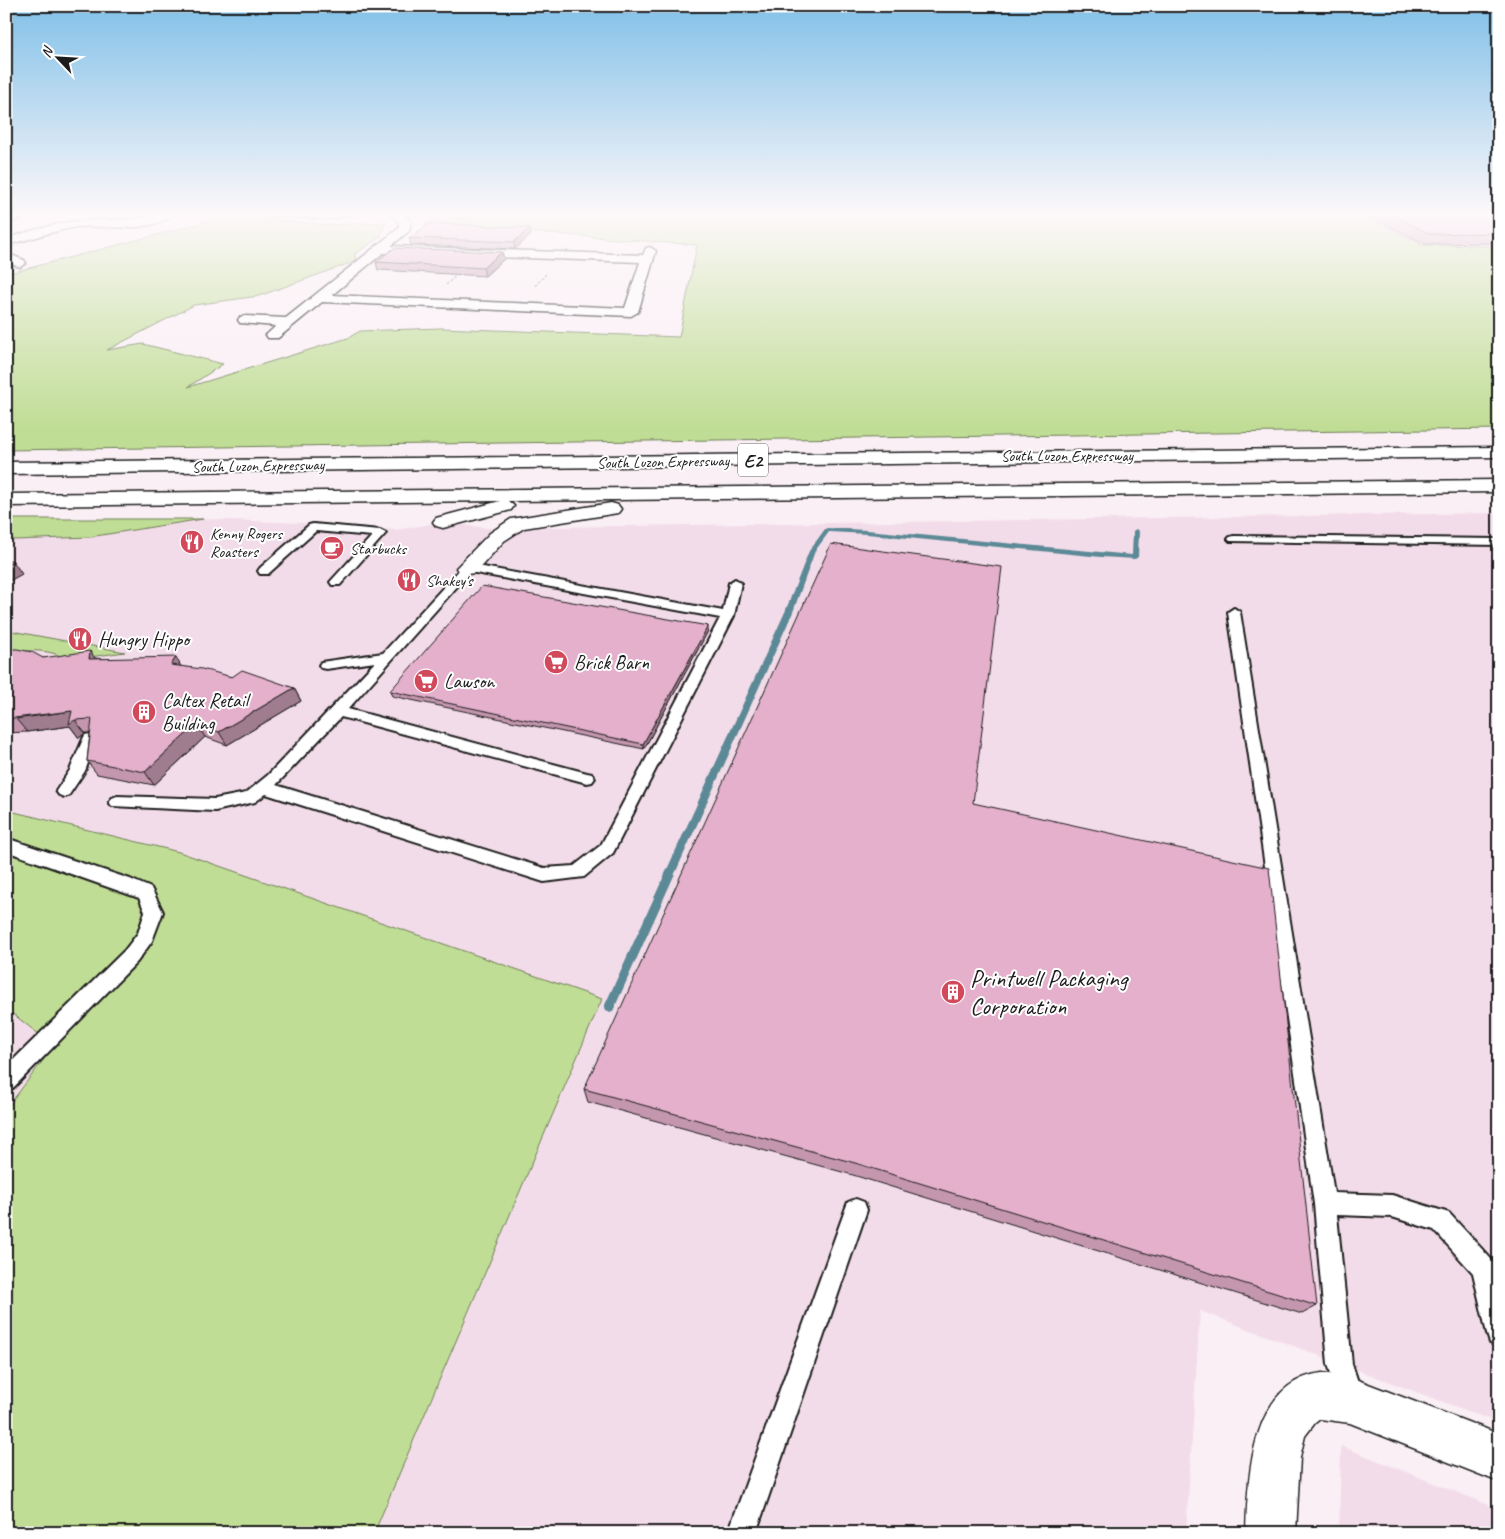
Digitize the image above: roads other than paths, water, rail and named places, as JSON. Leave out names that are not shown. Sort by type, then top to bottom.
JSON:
[{"type":"main road","points":[[272,335],[337,284]]},
{"type":"main road","points":[[319,298],[631,312],[639,284]]},
{"type":"main road","points":[[245,320],[289,322]]},
{"type":"main road","name":"South Luzon Expressway","points":[[6,468],[1499,452]]},
{"type":"main road","name":"South Luzon Expressway","points":[[6,500],[1499,486]]},
{"type":"main road","points":[[466,568],[496,538],[518,522],[718,493]]},
{"type":"main road","points":[[443,522],[548,496]]},
{"type":"main road","points":[[1271,1533],[1276,1458],[1282,1434],[1298,1406],[1311,1398],[1326,1396],[1350,1400],[1499,1458]]},
{"type":"lane","points":[[264,571],[313,527],[380,533],[336,582]]},
{"type":"lane","points":[[1234,539],[1499,542]]},
{"type":"lane","points":[[117,802],[215,805],[250,798],[273,779],[338,711],[466,568],[728,616]]},
{"type":"lane","points":[[263,787],[544,875],[578,872],[607,849],[728,616],[735,583]]},
{"type":"lane","points":[[1234,612],[1325,1204],[1340,1364],[1350,1400]]},
{"type":"lane","points":[[326,665],[388,656]]},
{"type":"lane","points":[[338,711],[587,778]]},
{"type":"lane","points":[[64,791],[76,771],[90,739]]},
{"type":"lane","points":[[6,844],[145,893],[154,912],[146,936],[131,956],[6,1081]]},
{"type":"lane","points":[[1325,1204],[1392,1206],[1441,1220],[1483,1267],[1499,1334]]},
{"type":"lane","points":[[742,1533],[856,1210]]},
{"type":"waterway","points":[[609,1007],[789,612],[812,551],[827,530],[867,532],[1135,557],[1136,531]]},
{"type":"place","name":"Kenny Rogers Roasters","points":[[192,542]]},
{"type":"place","name":"Starbucks","points":[[332,548]]},
{"type":"place","name":"Shakey's","points":[[409,580]]},
{"type":"place","name":"Hungry Hippo","points":[[80,639]]},
{"type":"place","name":"Brick Barn","points":[[556,662]]},
{"type":"place","name":"Lawson","points":[[426,681]]},
{"type":"place","name":"Caltex Retail Building","points":[[144,712]]},
{"type":"place","name":"Printwell Packaging Corporation","points":[[953,992]]}]
